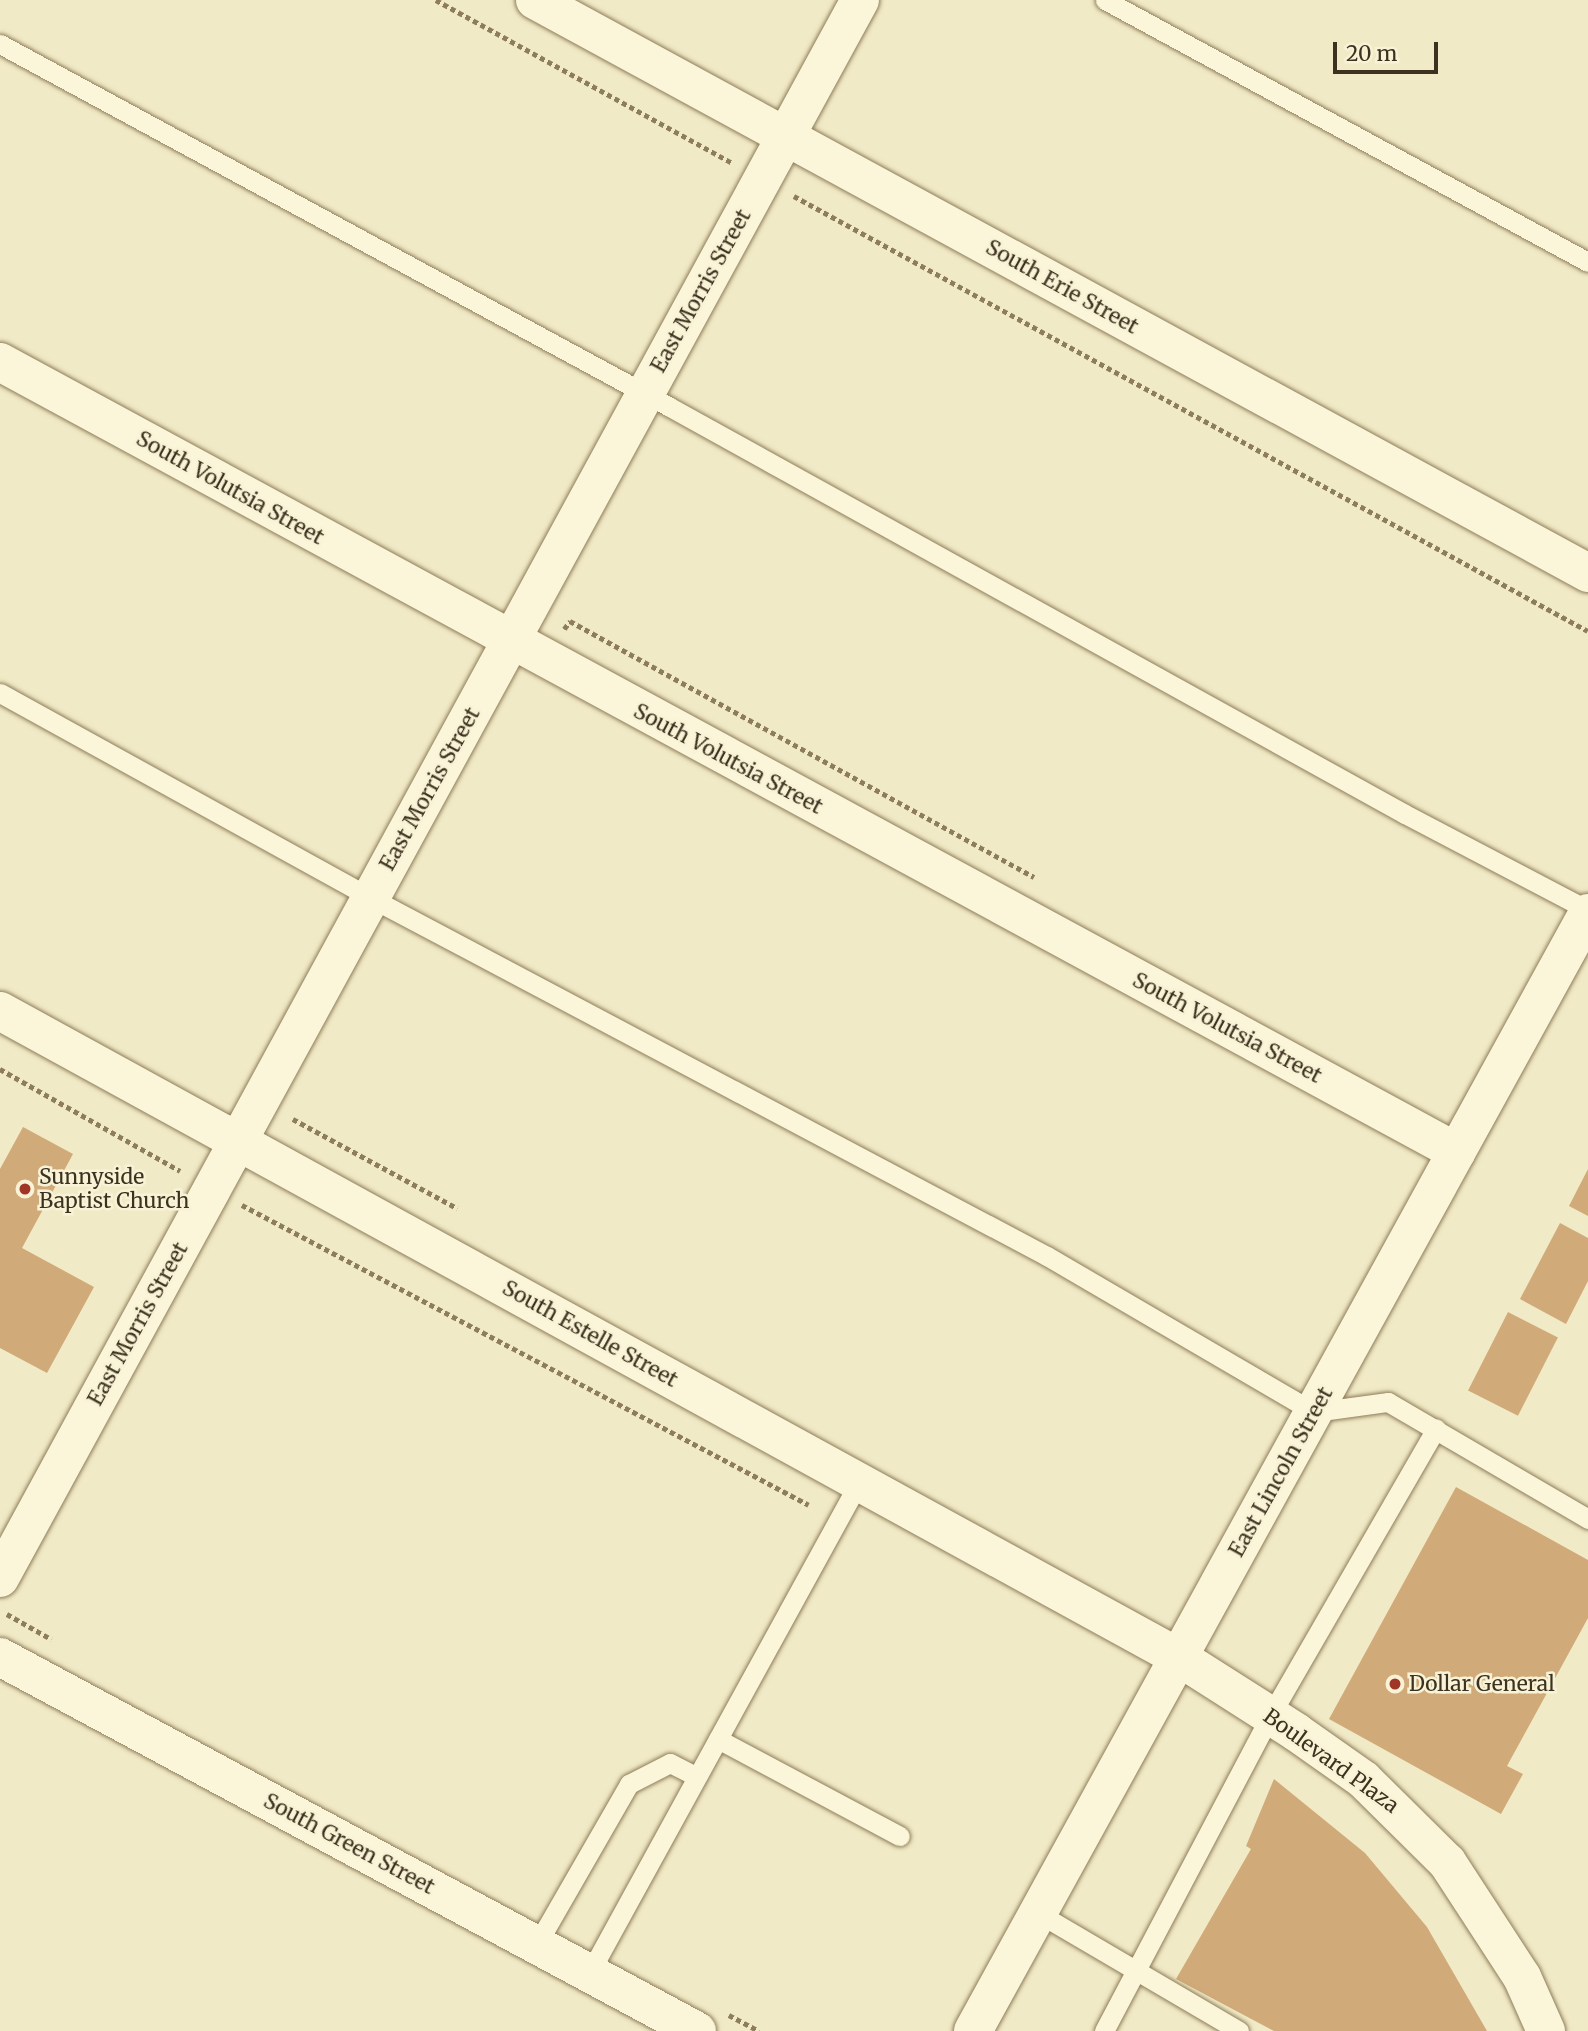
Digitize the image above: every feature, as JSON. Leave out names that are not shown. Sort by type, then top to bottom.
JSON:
[{"type":"street","name":"South Erie Street","points":[[535,0],[1588,573]]},
{"type":"street","name":"East Morris Street","points":[[0,1578],[227,1197],[370,898],[860,0]]},
{"type":"street","name":"South Volutsia Street","points":[[0,362],[510,642],[1457,1152]]},
{"type":"street","name":"East Lincoln Street","points":[[973,2031],[1588,911]]},
{"type":"street","name":"South Estelle Street","points":[[0,1011],[1180,1658]]},
{"type":"street","name":"South Green Street","points":[[0,1657],[695,2030]]},
{"type":"street","name":"Boulevard Plaza","points":[[1180,1658],[1364,1780],[1447,1862],[1522,1978],[1546,2031]]},
{"type":"lane","points":[[1105,0],[1588,262]]},
{"type":"lane","points":[[0,44],[1405,814],[1588,911]]},
{"type":"lane","points":[[0,693],[370,898],[1047,1256],[1314,1412],[1388,1402],[1588,1519]]},
{"type":"lane","points":[[1104,2031],[1270,1716],[1436,1428]]},
{"type":"lane","points":[[590,1972],[859,1482]]},
{"type":"lane","points":[[718,1739],[900,1836]]},
{"type":"lane","points":[[537,1944],[629,1784],[670,1763],[697,1777]]},
{"type":"lane","points":[[1038,1913],[1239,2031]]},
{"type":"path","points":[[436,0],[1588,631]]},
{"type":"path","points":[[560,634],[569,621],[1042,881]]},
{"type":"path","points":[[0,1069],[227,1197],[809,1505]]},
{"type":"path","points":[[227,1197],[252,1148],[292,1121],[299,1109]]},
{"type":"path","points":[[292,1121],[457,1208]]},
{"type":"building","points":[[23,1127],[73,1154],[22,1248],[94,1287],[47,1373],[0,1348],[0,1169]]},
{"type":"building","points":[[1588,1169],[1588,1216],[1569,1206]]},
{"type":"building","points":[[1560,1223],[1588,1238],[1588,1281],[1566,1324],[1520,1299]]},
{"type":"building","points":[[1508,1312],[1558,1337],[1518,1416],[1468,1390]]},
{"type":"building","points":[[1456,1487],[1588,1560],[1588,1618],[1507,1766],[1523,1774],[1501,1814],[1329,1719]]},
{"type":"building","points":[[1274,1779],[1365,1853],[1427,1927],[1487,2031],[1274,2031],[1176,1979],[1251,1849],[1246,1846]]},
{"type":"place","name":"Sunnyside Baptist Church","points":[[25,1189]]},
{"type":"place","name":"Dollar General","points":[[1395,1684]]}]
